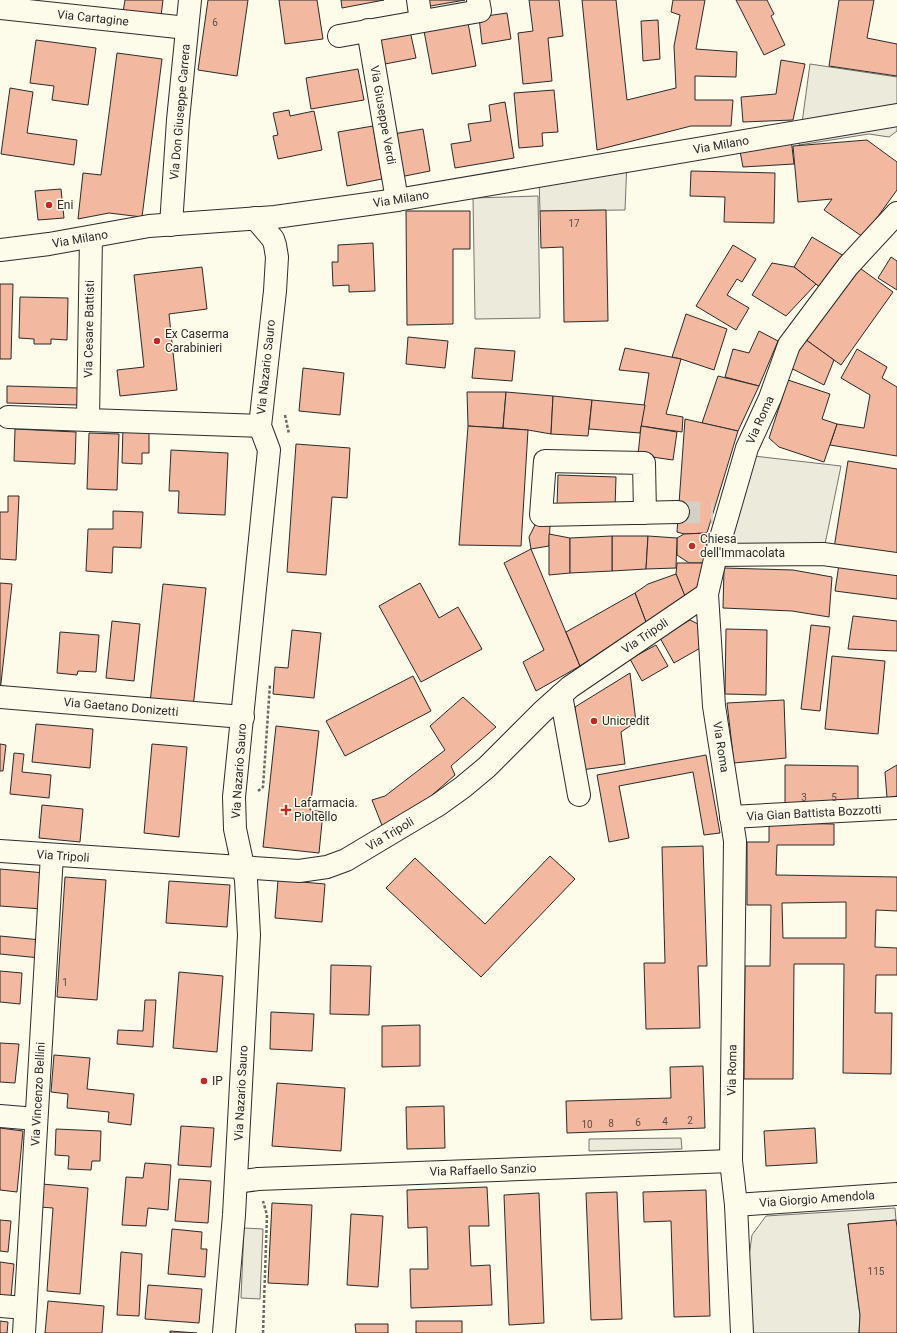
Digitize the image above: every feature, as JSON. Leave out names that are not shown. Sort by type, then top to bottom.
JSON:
[{"type":"street","name":"Via Don Giuseppe Carrera","points":[[171,225],[178,120],[190,0]]},
{"type":"street","points":[[418,0],[421,21]]},
{"type":"street","points":[[339,36],[480,11],[478,0]]},
{"type":"street","name":"Via Cartagine","points":[[0,8],[187,28]]},
{"type":"street","name":"Via Giuseppe Verdi","points":[[368,30],[397,200]]},
{"type":"street","name":"Via Milano","points":[[0,250],[91,237],[149,226],[275,217],[397,200],[897,114]]},
{"type":"street","name":"Via Roma","points":[[742,1333],[736,1205],[731,1161],[735,842],[714,706],[707,594],[716,555],[721,513],[747,448],[770,398],[789,345],[848,266],[897,213]]},
{"type":"street","name":"Via Nazario Sauro","points":[[224,1333],[236,1182],[249,947],[248,901],[244,868],[234,829],[234,797],[269,450],[260,426],[275,292],[277,257],[273,239],[255,218]]},
{"type":"street","name":"Via Cesare Battisti","points":[[88,420],[91,237]]},
{"type":"street","points":[[8,417],[260,426]]},
{"type":"street","points":[[645,513],[644,464],[544,461],[541,515],[645,513],[678,512]]},
{"type":"street","points":[[716,555],[823,554],[897,564]]},
{"type":"street","name":"Via Tripoli","points":[[0,851],[244,868],[306,871],[327,867],[353,856],[432,809],[463,788],[487,767],[561,695],[580,680],[707,594]]},
{"type":"street","points":[[561,695],[579,795]]},
{"type":"street","name":"Via Gaetano Donizetti","points":[[0,697],[243,717]]},
{"type":"street","name":"Via Gian Battista Bozzotti","points":[[731,817],[897,808]]},
{"type":"street","name":"Via Vincenzo Bellini","points":[[24,1333],[52,855]]},
{"type":"street","points":[[0,1116],[36,1119]]},
{"type":"street","name":"Via Raffaello Sanzio","points":[[236,1182],[258,1178],[731,1161]]},
{"type":"street","name":"Via Giorgio Amendola","points":[[736,1205],[897,1194]]},
{"type":"street","points":[[0,1306],[25,1308]]},
{"type":"path","points":[[258,1178],[267,1215],[263,1333]]},
{"type":"shaded area","points":[[810,64],[897,77],[897,131],[889,137],[869,134],[799,145]]},
{"type":"shaded area","points":[[627,161],[625,210],[540,211],[539,176]]},
{"type":"shaded area","points":[[538,196],[540,318],[475,319],[473,198]]},
{"type":"shaded area","points":[[745,455],[841,466],[823,554],[716,555]]},
{"type":"shaded area","points":[[681,1138],[682,1149],[589,1151],[589,1139]]},
{"type":"shaded area","points":[[895,1208],[896,1220],[848,1224],[860,1315],[859,1333],[753,1333],[749,1257],[752,1235],[766,1216]]},
{"type":"shaded area","points":[[244,1228],[263,1229],[260,1299],[241,1298]]},
{"type":"building","points":[[125,0],[163,0],[161,16],[123,12]]},
{"type":"building","points":[[208,0],[248,0],[237,76],[198,70]]},
{"type":"building","points":[[279,0],[317,0],[323,39],[285,44]]},
{"type":"building","points":[[341,0],[384,0],[342,8]]},
{"type":"building","points":[[424,0],[465,0],[425,7]]},
{"type":"building","points":[[529,0],[559,0],[563,36],[548,38],[552,81],[523,84],[518,33],[533,31]]},
{"type":"building","points":[[582,0],[616,0],[627,100],[676,88],[674,46],[680,15],[671,12],[673,0],[705,0],[696,49],[737,52],[736,77],[695,76],[695,100],[733,100],[731,126],[691,126],[597,150]]},
{"type":"building","points":[[736,0],[767,0],[774,14],[771,16],[785,45],[764,55]]},
{"type":"building","points":[[839,0],[874,0],[867,38],[897,44],[897,76],[829,66]]},
{"type":"building","points":[[507,13],[511,39],[482,44],[479,17]]},
{"type":"building","points":[[658,20],[660,59],[643,61],[641,21]]},
{"type":"building","points":[[468,23],[476,66],[432,74],[424,31]]},
{"type":"building","points":[[410,31],[416,58],[385,64],[379,37]]},
{"type":"building","points":[[36,40],[96,48],[88,105],[52,100],[54,86],[30,83]]},
{"type":"building","points":[[117,53],[162,59],[142,217],[109,213],[78,219],[83,173],[101,175]]},
{"type":"building","points":[[781,60],[805,64],[793,120],[743,122],[741,97],[776,94]]},
{"type":"building","points":[[358,69],[364,100],[311,109],[306,78]]},
{"type":"building","points":[[10,88],[33,92],[27,133],[77,140],[74,165],[1,154]]},
{"type":"building","points":[[554,90],[558,132],[542,133],[543,146],[519,148],[514,93]]},
{"type":"building","points":[[505,102],[514,158],[455,168],[451,144],[471,141],[468,124],[491,121],[489,105]]},
{"type":"building","points":[[289,110],[290,116],[314,111],[322,150],[278,159],[273,136],[278,135],[273,113]]},
{"type":"building","points":[[373,126],[382,179],[347,186],[338,132]]},
{"type":"building","points":[[423,129],[430,171],[400,177],[393,134]]},
{"type":"building","points":[[791,138],[794,164],[743,167],[739,146]]},
{"type":"building","points":[[867,140],[897,162],[897,190],[863,237],[824,210],[832,199],[798,202],[793,146]]},
{"type":"building","points":[[691,171],[775,173],[774,223],[724,222],[725,197],[690,196]]},
{"type":"building","name":"Eni","points":[[61,189],[64,218],[38,220],[35,191]]},
{"type":"building","points":[[606,210],[608,321],[564,322],[563,247],[541,248],[540,211]]},
{"type":"building","points":[[406,211],[470,211],[470,249],[453,249],[453,324],[407,325]]},
{"type":"building","points":[[812,237],[844,256],[821,288],[794,267]]},
{"type":"building","points":[[373,243],[375,291],[349,292],[349,285],[333,286],[332,262],[338,262],[338,245]]},
{"type":"building","points":[[733,245],[756,259],[742,282],[737,279],[727,295],[749,308],[736,330],[696,306]]},
{"type":"building","points":[[891,257],[897,261],[897,290],[878,278]]},
{"type":"building","points":[[772,263],[794,267],[816,284],[786,316],[752,295]]},
{"type":"building","points":[[857,266],[893,292],[841,365],[802,337]]},
{"type":"building","name":"Ex Caserma Carabinieri","points":[[202,267],[207,309],[169,314],[177,390],[120,396],[117,370],[144,367],[134,275]]},
{"type":"building","points":[[0,284],[13,284],[11,359],[0,359]]},
{"type":"building","points":[[20,297],[68,298],[67,340],[51,339],[51,344],[34,344],[34,339],[19,338]]},
{"type":"building","points":[[686,314],[727,329],[714,370],[672,357]]},
{"type":"building","points":[[759,331],[778,341],[759,386],[725,377],[733,349],[749,353]]},
{"type":"building","points":[[408,337],[448,341],[445,368],[406,364]]},
{"type":"building","points":[[802,337],[834,360],[824,385],[785,365]]},
{"type":"building","points":[[475,348],[515,351],[512,381],[472,378]]},
{"type":"building","points":[[625,348],[681,359],[666,414],[683,417],[682,432],[641,426],[649,373],[619,370]]},
{"type":"building","points":[[857,349],[887,367],[882,378],[897,387],[897,456],[830,445],[837,424],[864,428],[870,395],[841,378]]},
{"type":"building","points":[[303,368],[344,373],[340,415],[299,411]]},
{"type":"building","points":[[718,376],[759,386],[738,431],[702,423]]},
{"type":"building","points":[[788,380],[830,394],[822,419],[837,424],[824,462],[779,447],[769,438]]},
{"type":"building","points":[[7,386],[79,388],[79,405],[7,403]]},
{"type":"building","points":[[467,392],[506,392],[503,428],[468,426]]},
{"type":"building","points":[[506,392],[553,396],[551,434],[503,428]]},
{"type":"building","points":[[553,396],[592,400],[588,436],[551,434]]},
{"type":"building","points":[[592,400],[645,405],[640,433],[589,429]]},
{"type":"building","points":[[685,419],[738,431],[707,533],[684,534],[677,532]]},
{"type":"building","points":[[123,426],[149,427],[149,453],[142,453],[142,464],[122,463]]},
{"type":"building","points":[[468,426],[528,430],[521,546],[459,545]]},
{"type":"building","points":[[641,426],[677,432],[673,460],[638,455]]},
{"type":"building","points":[[15,429],[76,432],[75,464],[14,461]]},
{"type":"building","points":[[89,433],[119,434],[117,490],[87,489]]},
{"type":"building","points":[[296,444],[350,448],[347,498],[332,497],[326,575],[287,572]]},
{"type":"building","points":[[171,450],[228,453],[225,515],[178,513],[179,491],[169,491]]},
{"type":"building","points":[[848,461],[897,469],[897,558],[834,548]]},
{"type":"building","points":[[558,475],[616,477],[615,508],[557,506]]},
{"type":"building","points":[[8,496],[19,496],[16,560],[0,559],[0,512],[8,512]]},
{"type":"building","points":[[113,511],[143,512],[141,548],[113,547],[112,573],[86,571],[88,529],[113,529]]},
{"type":"building","points":[[535,525],[550,525],[549,546],[531,549],[529,537]]},
{"type":"building","name":"Chiesa dell'Immacolata","points":[[707,533],[706,563],[689,563],[677,555],[677,538],[684,534]]},
{"type":"building","points":[[549,534],[570,538],[570,573],[549,575]]},
{"type":"building","points":[[612,536],[648,536],[646,569],[612,571]]},
{"type":"building","points":[[612,536],[612,571],[570,573],[570,538]]},
{"type":"building","points":[[648,536],[677,538],[676,568],[646,569]]},
{"type":"building","points":[[531,549],[580,666],[536,691],[523,662],[544,650],[504,563]]},
{"type":"building","points":[[677,563],[706,563],[705,589],[685,597],[676,574]]},
{"type":"building","points":[[839,564],[897,573],[897,599],[835,591]]},
{"type":"building","points":[[724,568],[793,570],[832,577],[829,617],[792,611],[723,608]]},
{"type":"building","points":[[676,574],[687,601],[646,622],[635,593],[648,584]]},
{"type":"building","points":[[0,583],[12,584],[0,692]]},
{"type":"building","points":[[420,583],[439,618],[458,607],[482,649],[421,682],[379,606]]},
{"type":"building","points":[[163,584],[206,588],[193,708],[150,703]]},
{"type":"building","points":[[635,593],[646,622],[580,666],[566,632]]},
{"type":"building","points":[[853,616],[897,621],[897,651],[848,649]]},
{"type":"building","points":[[690,620],[698,624],[702,647],[674,663],[660,638]]},
{"type":"building","points":[[112,621],[140,624],[134,681],[106,678]]},
{"type":"building","points":[[811,625],[830,627],[820,711],[801,709]]},
{"type":"building","points":[[726,629],[767,630],[766,695],[725,694]]},
{"type":"building","points":[[292,630],[321,633],[314,698],[273,694],[275,667],[288,668]]},
{"type":"building","points":[[60,632],[99,635],[96,672],[78,671],[77,675],[57,673]]},
{"type":"building","points":[[656,645],[668,666],[642,681],[630,659]]},
{"type":"building","points":[[832,656],[885,661],[878,734],[825,729]]},
{"type":"building","points":[[630,673],[636,722],[621,732],[625,764],[581,770],[575,707]]},
{"type":"building","points":[[413,676],[431,711],[345,756],[326,721]]},
{"type":"building","points":[[463,697],[496,727],[451,766],[455,775],[407,817],[383,828],[372,800],[385,796],[445,750],[430,726]]},
{"type":"building","points":[[784,700],[786,758],[734,763],[727,703]]},
{"type":"building","points":[[36,724],[93,729],[90,768],[32,762]]},
{"type":"building","points":[[276,726],[319,731],[310,810],[323,812],[319,853],[263,847]]},
{"type":"building","points":[[0,744],[6,745],[3,771],[0,771]]},
{"type":"building","points":[[152,744],[187,747],[179,837],[144,833]]},
{"type":"building","points":[[14,753],[24,754],[22,772],[51,775],[49,798],[10,794]]},
{"type":"building","points":[[706,755],[720,833],[704,835],[693,772],[619,786],[629,838],[609,842],[597,775]]},
{"type":"building","points":[[785,765],[858,766],[858,804],[785,804]]},
{"type":"building","points":[[897,765],[897,796],[887,798],[885,772]]},
{"type":"building","points":[[42,805],[83,809],[80,842],[39,838]]},
{"type":"building","points":[[769,823],[834,824],[834,845],[777,845],[776,875],[897,877],[897,911],[876,910],[875,947],[897,948],[897,975],[876,975],[875,1013],[892,1013],[891,1074],[843,1073],[844,964],[794,964],[793,1079],[744,1079],[745,966],[770,966],[771,905],[747,905],[747,842],[769,842]],"holes":[[[846,902],[846,938],[783,938],[782,903]]]},
{"type":"building","points":[[703,846],[707,966],[698,966],[700,1028],[646,1029],[644,963],[665,963],[662,847]]},
{"type":"building","points":[[550,856],[575,879],[481,977],[386,888],[415,858],[485,924]]},
{"type":"building","points":[[0,869],[45,873],[42,909],[0,906]]},
{"type":"building","points":[[65,877],[106,880],[97,1000],[57,997]]},
{"type":"building","points":[[278,880],[325,884],[322,922],[275,918]]},
{"type":"building","points":[[169,881],[230,885],[227,927],[166,923]]},
{"type":"building","points":[[0,936],[41,940],[40,958],[0,954]]},
{"type":"building","points":[[331,965],[371,966],[369,1015],[330,1014]]},
{"type":"building","points":[[0,971],[22,973],[20,1004],[0,1002]]},
{"type":"building","points":[[179,972],[223,976],[217,1052],[173,1048]]},
{"type":"building","points":[[145,1000],[156,1000],[153,1047],[117,1044],[118,1030],[143,1031]]},
{"type":"building","points":[[271,1012],[314,1014],[312,1051],[270,1049]]},
{"type":"building","points":[[420,1025],[420,1066],[382,1067],[382,1026]]},
{"type":"building","points":[[0,1043],[19,1044],[15,1083],[0,1082]]},
{"type":"building","points":[[54,1055],[90,1058],[87,1089],[134,1094],[131,1125],[108,1122],[109,1112],[67,1108],[68,1094],[51,1092]]},
{"type":"building","points":[[703,1066],[705,1128],[567,1133],[566,1101],[671,1098],[670,1067]]},
{"type":"building","points":[[277,1083],[345,1088],[341,1151],[272,1146]]},
{"type":"building","points":[[444,1106],[445,1148],[407,1149],[406,1107]]},
{"type":"building","points":[[181,1126],[214,1128],[211,1167],[178,1165]]},
{"type":"building","points":[[0,1128],[23,1131],[17,1192],[0,1190]]},
{"type":"building","points":[[815,1128],[817,1163],[766,1166],[764,1131]]},
{"type":"building","points":[[56,1129],[101,1131],[100,1161],[92,1161],[91,1170],[68,1169],[69,1156],[55,1155]]},
{"type":"building","points":[[145,1163],[171,1165],[168,1210],[148,1208],[146,1226],[122,1225],[126,1177],[143,1178]]},
{"type":"building","points":[[179,1179],[211,1181],[208,1223],[175,1221]]},
{"type":"building","points":[[42,1184],[88,1188],[80,1294],[47,1291],[53,1208],[40,1207]]},
{"type":"building","points":[[487,1187],[489,1226],[469,1226],[471,1266],[490,1265],[492,1305],[411,1308],[410,1269],[428,1269],[427,1227],[408,1228],[407,1190]]},
{"type":"building","points":[[706,1190],[710,1316],[674,1317],[671,1221],[644,1222],[643,1192]]},
{"type":"building","points":[[617,1192],[622,1319],[591,1320],[586,1193]]},
{"type":"building","points":[[539,1193],[544,1323],[509,1325],[504,1195]]},
{"type":"building","points":[[272,1203],[312,1205],[308,1285],[268,1283]]},
{"type":"building","points":[[351,1214],[383,1216],[378,1287],[347,1285]]},
{"type":"building","points":[[0,1220],[11,1221],[8,1252],[0,1251]]},
{"type":"building","points":[[896,1220],[897,1333],[859,1333],[860,1315],[848,1224]]},
{"type":"building","points":[[172,1229],[202,1232],[201,1249],[207,1249],[205,1277],[168,1274]]},
{"type":"building","points":[[121,1252],[142,1254],[139,1316],[117,1315]]},
{"type":"building","points":[[0,1262],[14,1264],[11,1297],[0,1296]]},
{"type":"building","points":[[148,1285],[202,1289],[199,1323],[145,1319]]},
{"type":"building","points":[[48,1301],[104,1306],[102,1333],[45,1333]]},
{"type":"building","points":[[0,1321],[8,1322],[7,1333],[0,1333]]},
{"type":"building","points":[[416,1321],[462,1321],[462,1333],[416,1333]]},
{"type":"building","points":[[355,1324],[388,1324],[388,1333],[356,1333]]},
{"type":"building","points":[[170,1331],[197,1333],[170,1333]]},
{"type":"tunnel","points":[[678,512],[713,513]]},
{"type":"place","name":"Eni","points":[[49,205]]},
{"type":"place","name":"Ex Caserma Carabinieri","points":[[157,341]]},
{"type":"place","name":"Chiesa dell'Immacolata","points":[[692,546]]},
{"type":"place","name":"Unicredit","points":[[594,721]]},
{"type":"place","name":"Lafarmacia. Pioltello","points":[[286,810]]},
{"type":"place","name":"IP","points":[[204,1081]]}]
